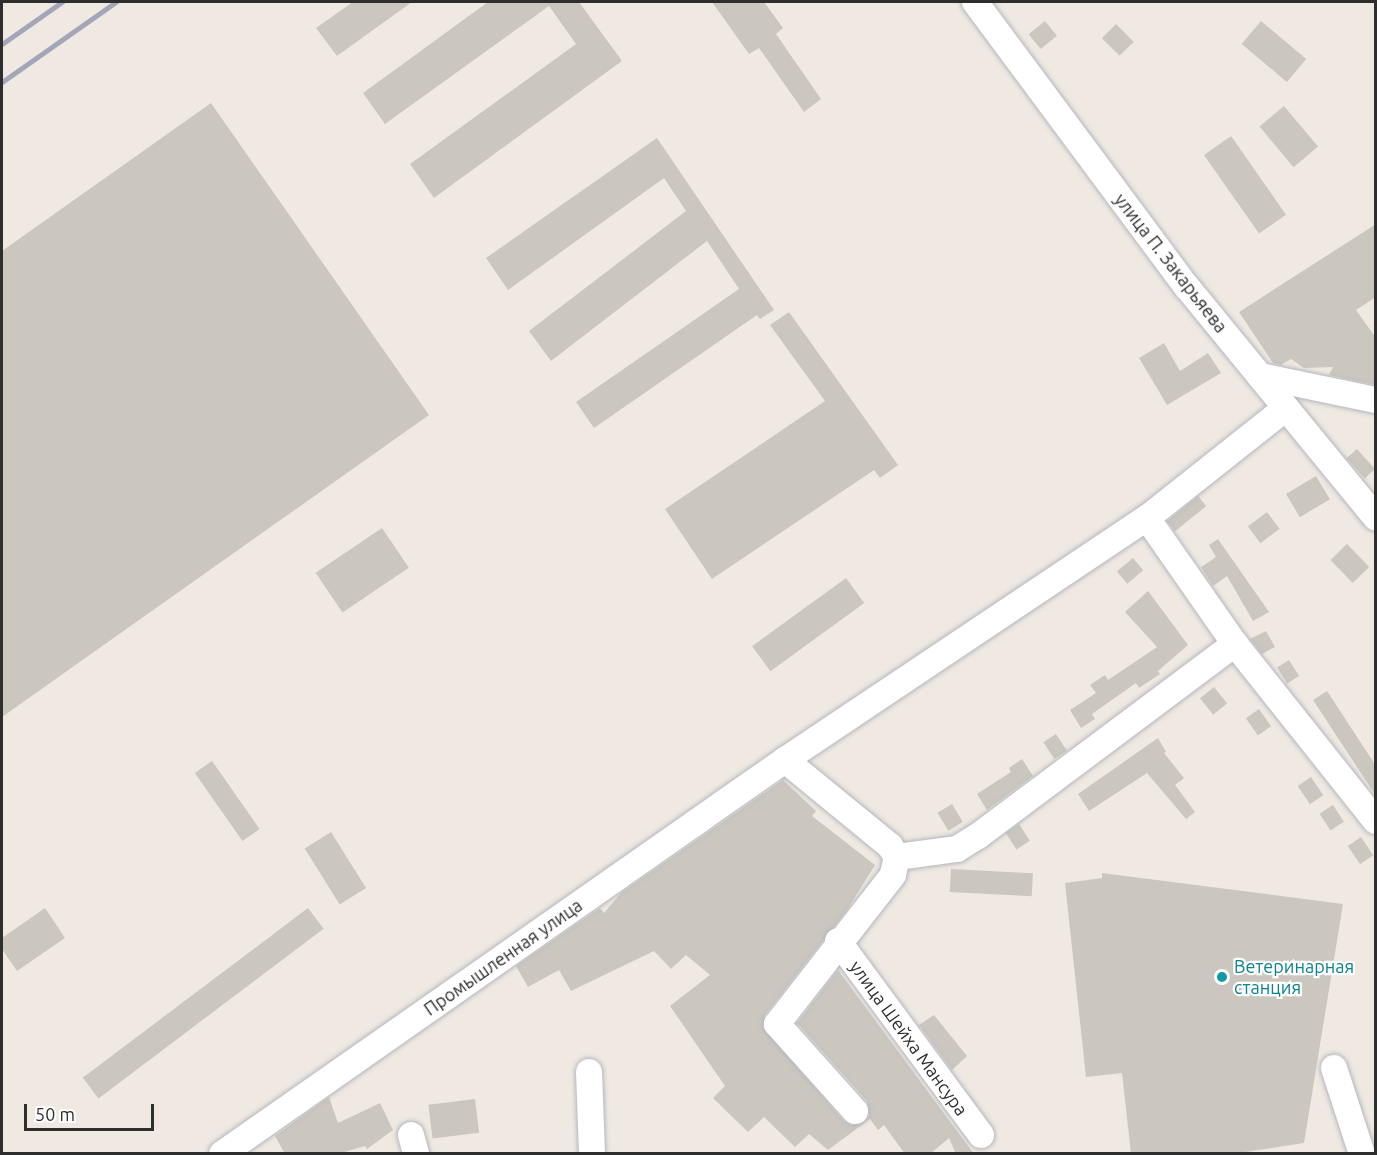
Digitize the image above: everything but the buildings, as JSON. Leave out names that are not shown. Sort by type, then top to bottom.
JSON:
[{"type":"street","name":"улица П. Закарьяева","points":[[975,2],[1187,287],[1376,518]]},
{"type":"street","points":[[1260,376],[1376,400]]},
{"type":"street","name":"Промышленная улица","points":[[222,1154],[785,760],[1147,519],[1286,408]]},
{"type":"street","points":[[1147,519],[1235,644],[1376,821]]},
{"type":"street","points":[[785,760],[890,846],[897,857],[957,849],[978,836],[1235,644]]},
{"type":"street","name":"улица Шейха Мансура","points":[[855,1111],[777,1024],[838,941],[893,875],[897,857]]},
{"type":"street","name":"улица Шейха Мансура","points":[[838,941],[981,1135]]},
{"type":"street","points":[[1334,1068],[1362,1154]]},
{"type":"street","points":[[589,1072],[592,1154]]},
{"type":"street","points":[[1372,1154],[1376,1146]]},
{"type":"railway","points":[[2,44],[62,2]]},
{"type":"railway","points":[[2,82],[116,2]]},
{"type":"place","name":"Ветеринарная станция","points":[[1222,977]]}]
